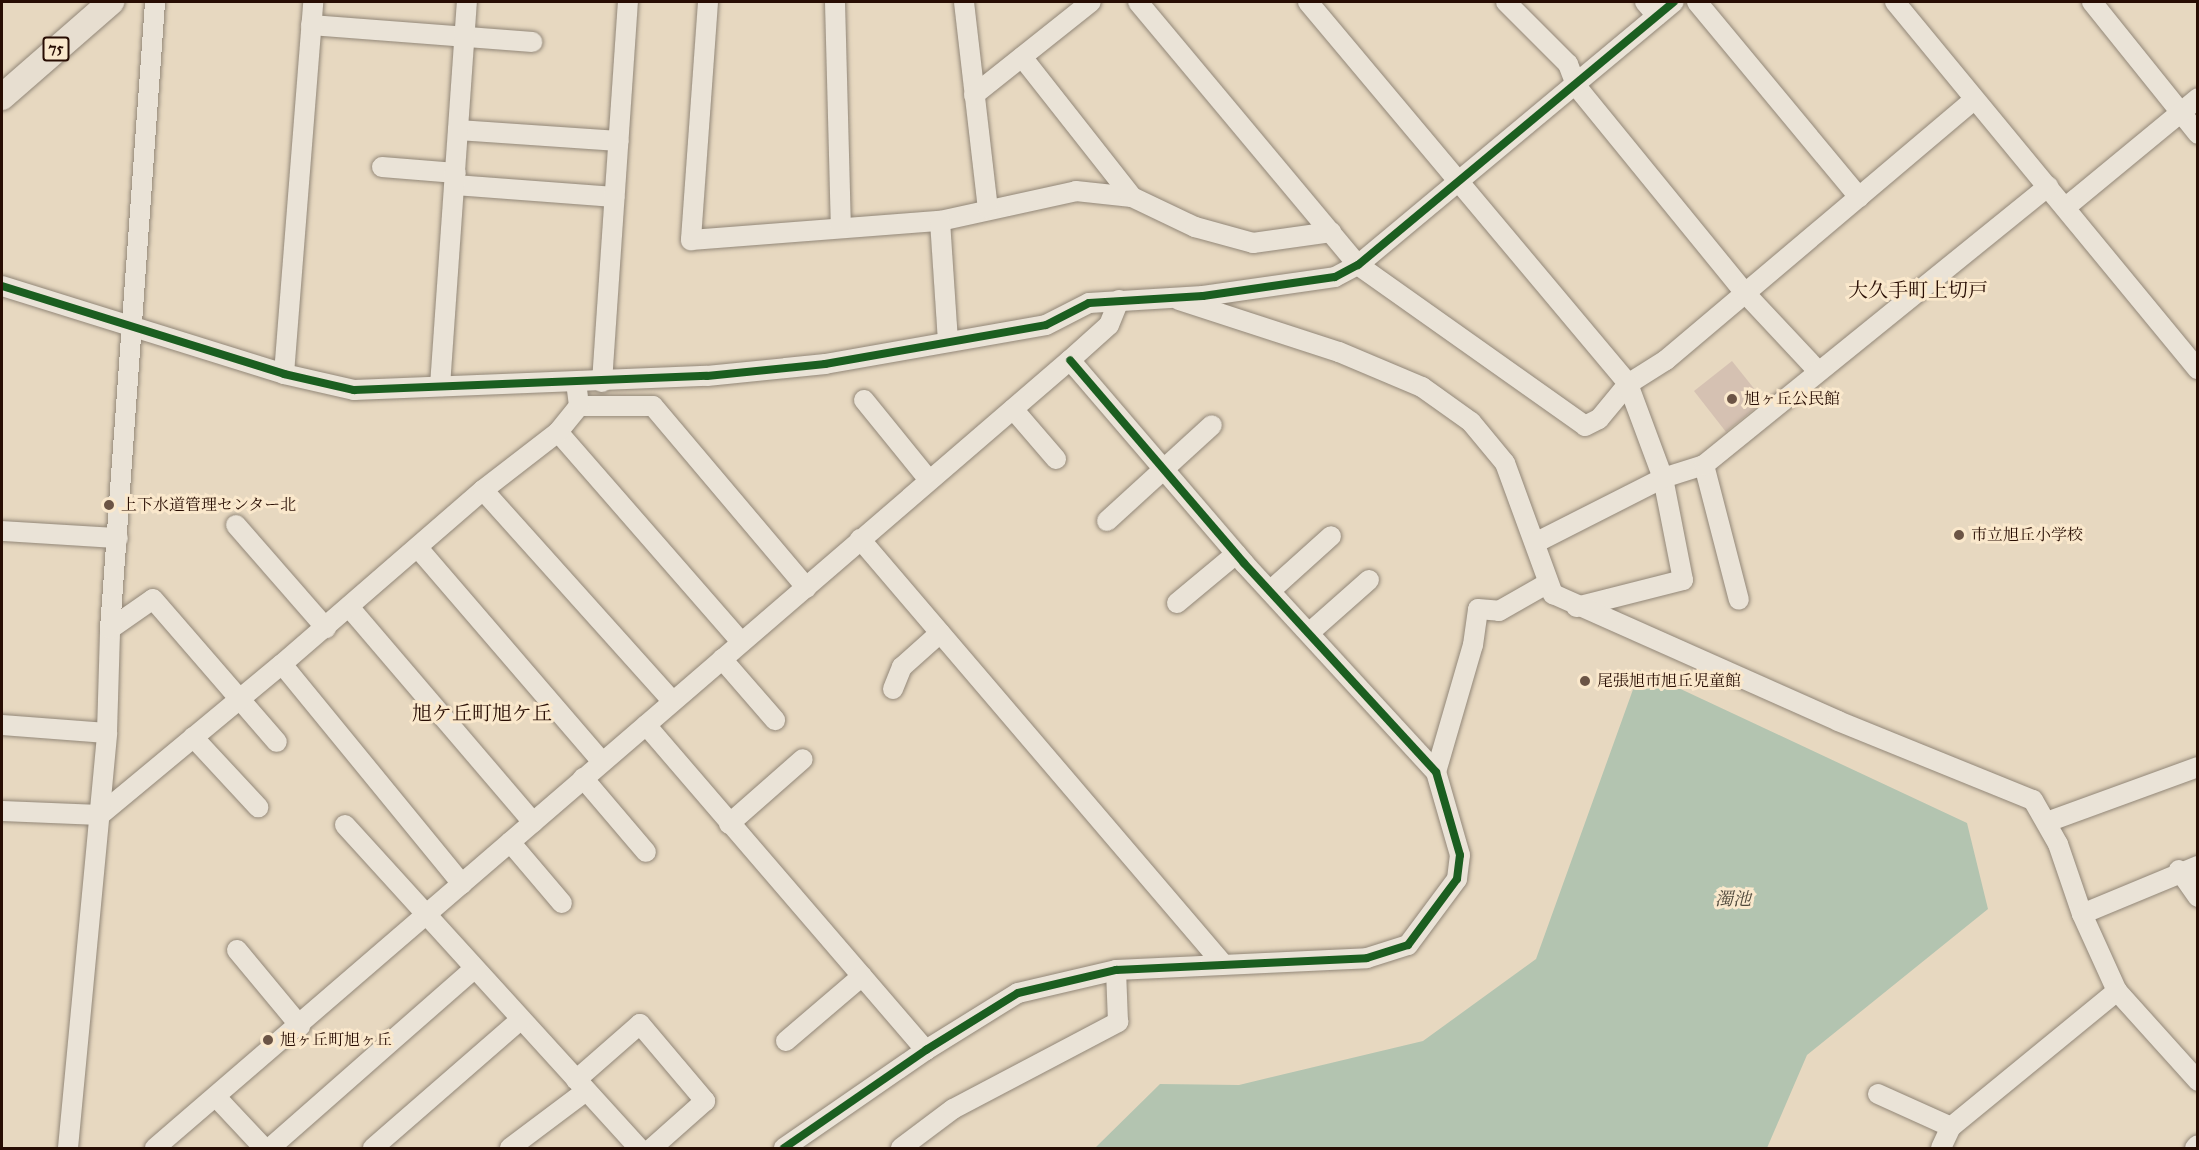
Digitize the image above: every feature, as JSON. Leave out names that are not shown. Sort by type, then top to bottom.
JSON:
[{"type":"main road","name":"75","points":[[2,97],[111,2]]},
{"type":"street","points":[[68,1149],[107,733],[110,629],[155,2]]},
{"type":"street","points":[[284,374],[313,2]]},
{"type":"street","points":[[440,386],[466,2]]},
{"type":"street","points":[[602,382],[628,2]]},
{"type":"street","points":[[708,2],[691,240],[940,221],[1076,191],[1132,197],[1195,227],[1253,243],[1331,232]]},
{"type":"street","points":[[835,2],[841,228]]},
{"type":"street","points":[[964,2],[988,209]]},
{"type":"street","points":[[974,95],[1091,2]]},
{"type":"street","points":[[1138,2],[1359,265],[1585,426],[1599,419],[1628,384],[1666,360],[1974,100]]},
{"type":"street","points":[[1308,2],[1628,384],[1663,478],[1683,580],[1576,607]]},
{"type":"street","points":[[1506,2],[1568,64],[1577,87],[1745,293],[1817,370]]},
{"type":"street","points":[[2,286],[133,324],[284,374],[354,390],[602,382],[825,364],[1046,325],[1089,303],[1169,295],[1203,296],[1335,277],[1359,265],[1577,87],[1651,8],[1674,2]]},
{"type":"street","points":[[1697,2],[1858,197]]},
{"type":"street","points":[[1895,2],[2198,369]]},
{"type":"street","points":[[2092,2],[2198,134]]},
{"type":"street","points":[[311,25],[532,42]]},
{"type":"street","points":[[1022,57],[1132,197]]},
{"type":"street","points":[[2066,207],[2198,98]]},
{"type":"street","points":[[458,130],[619,141]]},
{"type":"street","points":[[382,167],[455,179],[615,197]]},
{"type":"street","points":[[1535,543],[1663,478],[1704,465],[1817,370],[2048,186]]},
{"type":"street","points":[[940,221],[948,341]]},
{"type":"street","points":[[1169,295],[1339,352],[1422,387],[1492,441],[1506,463],[1553,594],[1576,607],[2033,800],[2047,822],[2082,914],[2117,991],[2198,1081]]},
{"type":"street","points":[[155,1149],[217,1098],[672,701],[807,588],[860,539],[1070,360],[1109,325],[1119,300]]},
{"type":"street","points":[[784,1149],[926,1050],[1018,993],[1116,970],[1367,958],[1408,945],[1457,879],[1460,855],[1436,772],[1236,554],[1070,360]]},
{"type":"street","points":[[2,811],[100,815],[238,698],[350,608],[483,490],[558,432],[579,406],[576,383]]},
{"type":"street","points":[[864,400],[929,480]]},
{"type":"street","points":[[579,406],[653,406],[807,588]]},
{"type":"street","points":[[1013,409],[1056,459]]},
{"type":"street","points":[[1107,521],[1212,425]]},
{"type":"street","points":[[558,432],[741,642]]},
{"type":"street","points":[[1704,465],[1739,600]]},
{"type":"street","points":[[483,490],[672,701]]},
{"type":"street","points":[[236,525],[326,628]]},
{"type":"street","points":[[2,531],[118,538]]},
{"type":"street","points":[[1270,591],[1331,536]]},
{"type":"street","points":[[860,539],[1223,964]]},
{"type":"street","points":[[418,548],[602,762]]},
{"type":"street","points":[[1177,603],[1236,554]]},
{"type":"street","points":[[1309,633],[1370,580]]},
{"type":"street","points":[[1436,772],[1473,645],[1478,609],[1499,611],[1548,583]]},
{"type":"street","points":[[110,629],[153,599],[278,742]]},
{"type":"street","points":[[350,608],[533,822]]},
{"type":"street","points":[[893,689],[902,667],[940,633]]},
{"type":"street","points":[[722,659],[775,720]]},
{"type":"street","points":[[282,664],[462,884]]},
{"type":"street","points":[[2,725],[107,733]]},
{"type":"street","points":[[646,725],[926,1050]]},
{"type":"street","points":[[193,736],[258,807]]},
{"type":"street","points":[[729,824],[803,759]]},
{"type":"street","points":[[2047,822],[2198,767]]},
{"type":"street","points":[[584,778],[646,852]]},
{"type":"street","points":[[345,825],[425,916],[639,1149]]},
{"type":"street","points":[[510,842],[562,903]]},
{"type":"street","points":[[2082,914],[2188,868],[2198,897]]},
{"type":"street","points":[[237,950],[300,1026]]},
{"type":"street","points":[[270,1149],[474,969]]},
{"type":"street","points":[[901,1149],[954,1109],[1118,1022],[1116,970]]},
{"type":"street","points":[[786,1041],[862,975]]},
{"type":"street","points":[[1941,1149],[1951,1127],[2117,991]]},
{"type":"street","points":[[373,1149],[520,1020]]},
{"type":"street","points":[[510,1149],[581,1085],[640,1024],[705,1101],[652,1149]]},
{"type":"street","points":[[1878,1094],[1951,1127]]},
{"type":"street","points":[[217,1098],[264,1149]]},
{"type":"water","name":"濁池","points":[[1640,670],[1967,823],[1988,909],[1807,1055],[1767,1148],[1095,1148],[1160,1084],[1239,1085],[1423,1041],[1536,959]]},
{"type":"building","name":"旭ヶ丘公民館","points":[[1732,361],[1764,401],[1726,432],[1694,391]]},
{"type":"cycle path","points":[[2,286],[284,374],[354,390],[707,376],[825,364],[1046,325],[1089,303],[1203,296],[1335,277],[1358,265],[1674,2]]},
{"type":"cycle path","points":[[784,1148],[926,1050],[1018,993],[1116,970],[1367,958],[1408,945],[1457,879],[1460,855],[1436,772],[1244,563],[1070,360]]},
{"type":"place","name":"旭ヶ丘公民館","points":[[1732,399]]},
{"type":"place","name":"上下水道管理センター北","points":[[109,505]]},
{"type":"place","name":"市立旭丘小学校","points":[[1959,535]]},
{"type":"place","name":"尾張旭市旭丘児童館","points":[[1585,681]]},
{"type":"place","name":"旭ヶ丘町旭ヶ丘","points":[[268,1040]]},
{"type":"district","name":"大久手町上切戸","points":[[1918,290]]},
{"type":"district","name":"旭ケ丘町旭ケ丘","points":[[482,713]]}]
